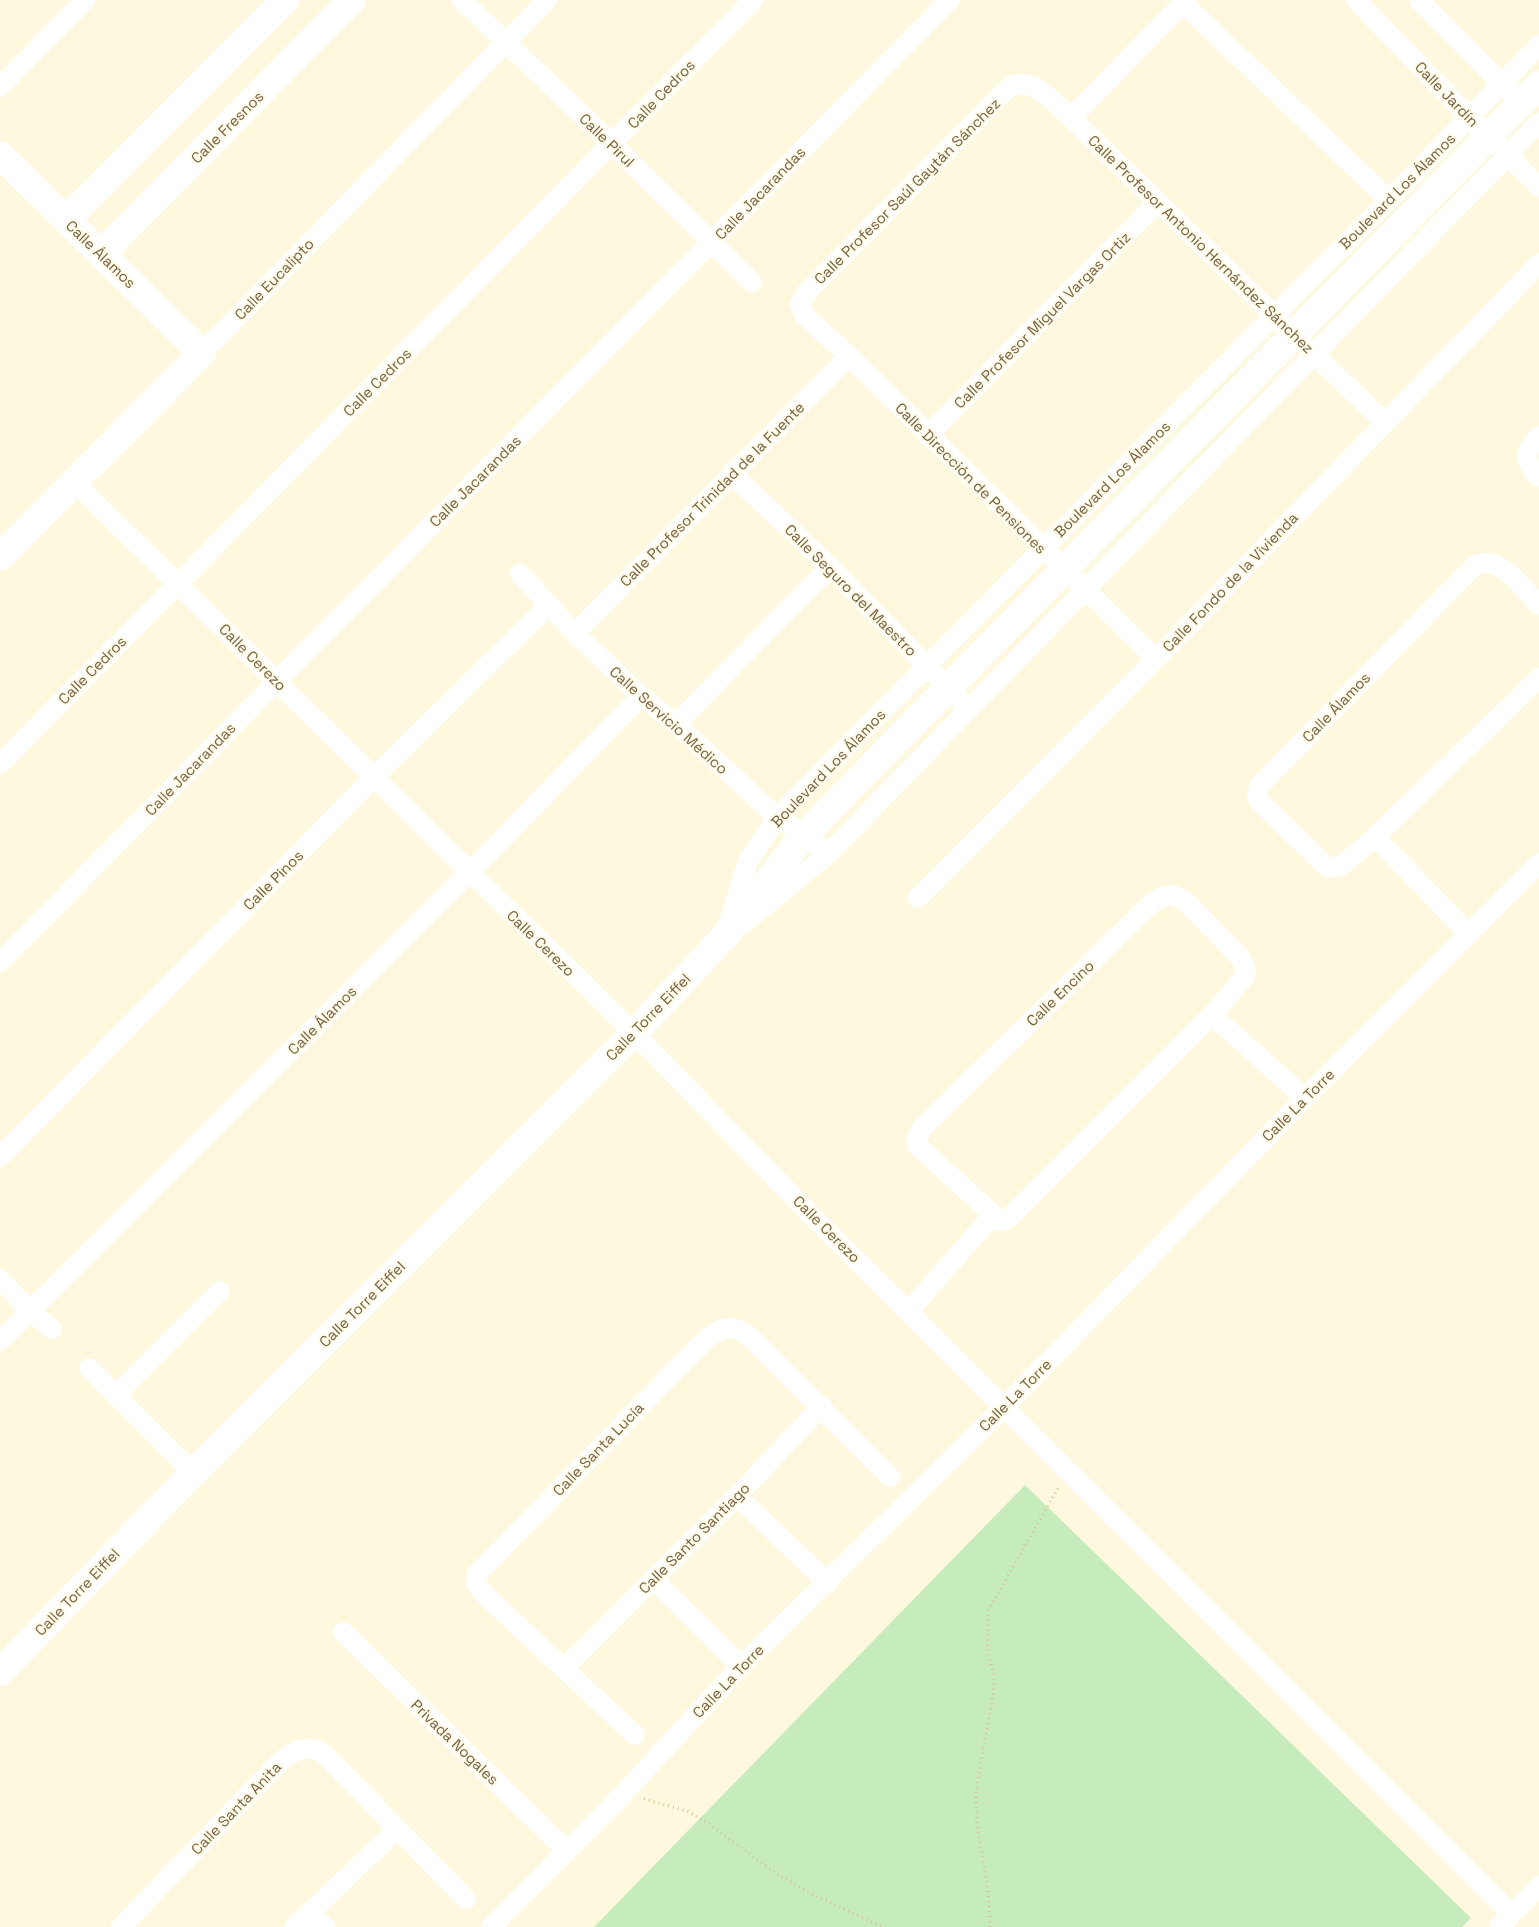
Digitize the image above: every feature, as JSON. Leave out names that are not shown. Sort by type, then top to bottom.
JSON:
[{"type":"street","points":[[0,86],[85,0]]},
{"type":"street","points":[[66,220],[285,0]]},
{"type":"street","name":"Calle Fresnos","points":[[101,254],[352,0]]},
{"type":"street","name":"Calle Pirul","points":[[462,0],[752,282]]},
{"type":"street","name":"Calle Eucalipto","points":[[0,557],[547,0]]},
{"type":"street","name":"Calle Cedros","points":[[0,764],[752,0]]},
{"type":"street","name":"Calle Jacarandas","points":[[0,962],[276,680],[950,0]]},
{"type":"street","name":"Calle Jardín","points":[[1356,0],[1539,187]]},
{"type":"street","points":[[724,937],[774,900],[829,853],[1509,156],[1535,108],[1502,84],[1419,0]]},
{"type":"street","points":[[1072,118],[1184,2],[1390,200]]},
{"type":"street","name":"Boulevard Los Álamos","points":[[724,937],[748,861],[777,818],[1390,200],[1539,45]]},
{"type":"street","name":"Calle Profesor Antonio Hernández Sánchez","points":[[1008,88],[1022,84],[1035,88],[1072,118],[1157,204],[1385,423]]},
{"type":"street","name":"Calle Profesor Saúl Gaytán Sánchez","points":[[806,293],[1008,88]]},
{"type":"street","name":"Boulevard Los Álamos","points":[[724,937],[765,882],[804,835],[949,689],[1064,569],[1490,137],[1535,108]]},
{"type":"street","name":"Calle Álamos","points":[[0,155],[202,353]]},
{"type":"street","name":"Calle Profesor Miguel Vargas Ortiz","points":[[928,436],[1157,204]]},
{"type":"street","name":"Calle Fondo de la Vivienda","points":[[918,898],[1156,658],[1539,264]]},
{"type":"street","name":"Calle Dirección de Pensiones","points":[[806,293],[800,304],[805,316],[849,356],[928,436],[1156,658]]},
{"type":"street","name":"Calle Profesor Trinidad de la Fuente","points":[[575,633],[731,473],[849,356]]},
{"type":"street","points":[[1534,441],[1527,458],[1533,472],[1539,477]]},
{"type":"street","name":"Calle Seguro del Maestro","points":[[731,473],[830,567],[969,709]]},
{"type":"street","name":"Calle Cerezo","points":[[74,482],[469,873],[634,1033],[808,1212],[1068,1470],[1506,1921]]},
{"type":"street","name":"Calle Álamos","points":[[1539,605],[1499,564],[1488,562],[1474,566],[1258,789],[1259,802],[1328,868],[1341,866],[1375,837],[1539,678]]},
{"type":"street","points":[[676,724],[830,567]]},
{"type":"street","name":"Calle Servicio Médico","points":[[520,574],[575,633],[641,696],[676,724],[777,818],[829,853]]},
{"type":"street","name":"Calle Pinos","points":[[0,1157],[374,778],[549,605]]},
{"type":"street","name":"Calle Álamos","points":[[0,1341],[469,873],[641,696]]},
{"type":"street","points":[[1375,837],[1468,934]]},
{"type":"street","name":"Calle La Torre","points":[[491,1927],[624,1793],[741,1666],[828,1583],[1004,1407],[1305,1098],[1539,863]]},
{"type":"street","name":"Calle Encino","points":[[1172,895],[1185,901],[1244,964],[1245,976],[1212,1016],[1009,1218],[1000,1220],[992,1216],[917,1145],[918,1134],[1157,899],[1172,895]]},
{"type":"street","name":"Calle Torre Eiffel","points":[[0,1672],[193,1473],[634,1033],[724,937]]},
{"type":"street","points":[[1212,1016],[1305,1098]]},
{"type":"street","points":[[909,1311],[992,1216]]},
{"type":"street","points":[[0,1279],[30,1311],[52,1330]]},
{"type":"street","points":[[116,1395],[220,1291]]},
{"type":"street","name":"Calle Santa Lucía","points":[[635,1735],[565,1667],[484,1595],[476,1583],[476,1575],[707,1338],[725,1328],[739,1329],[748,1335],[822,1406],[890,1477]]},
{"type":"street","points":[[89,1368],[193,1473]]},
{"type":"street","name":"Calle Santo Santiago","points":[[565,1667],[738,1496],[822,1406]]},
{"type":"street","points":[[738,1496],[828,1583]]},
{"type":"street","points":[[653,1579],[741,1666]]},
{"type":"street","name":"Privada Nogales","points":[[343,1632],[567,1851]]},
{"type":"street","name":"Calle Santa Anita","points":[[121,1927],[280,1762],[299,1750],[310,1747],[323,1752],[396,1830],[466,1900]]},
{"type":"street","points":[[295,1927],[396,1830]]},
{"type":"street","points":[[1506,1921],[1539,1886]]},
{"type":"street","points":[[310,1912],[325,1927]]},
{"type":"path","points":[[990,1927],[988,1888],[977,1826],[976,1790],[994,1690],[994,1676],[987,1651],[988,1611],[1068,1470]]},
{"type":"path","points":[[624,1793],[687,1811],[708,1822],[774,1872],[815,1895],[882,1927]]},
{"type":"green space","points":[[1025,1485],[1471,1918],[1462,1927],[594,1927]]}]
